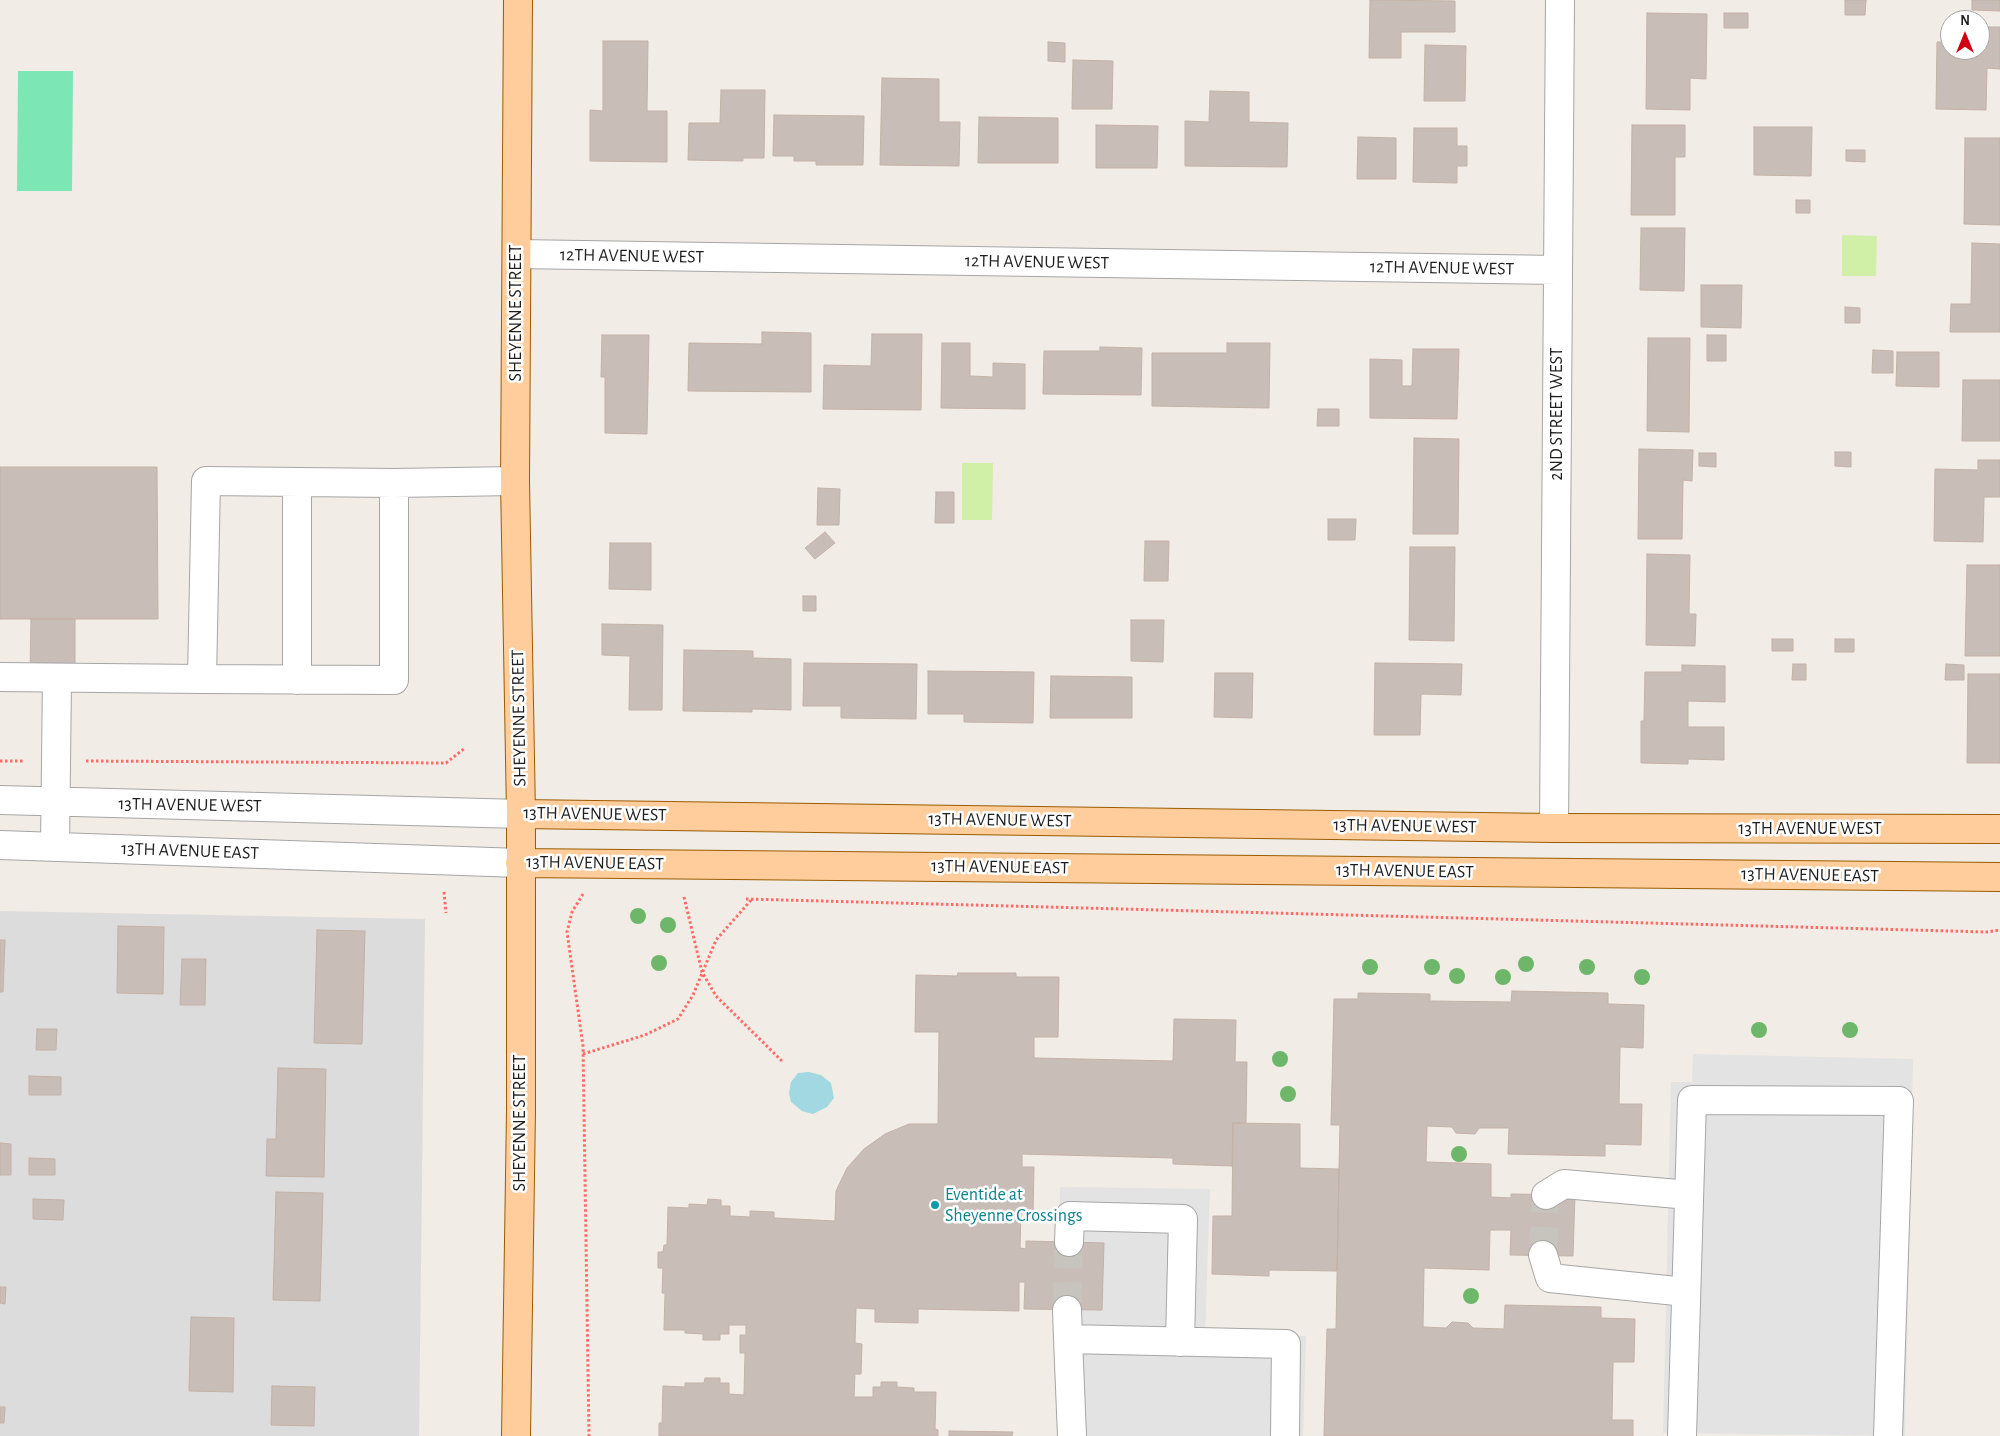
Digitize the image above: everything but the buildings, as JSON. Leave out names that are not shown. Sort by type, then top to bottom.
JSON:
[{"type":"main road","name":"SHEYENNE STREET","points":[[516,1436],[521,1111],[521,814],[515,481],[518,0]]},
{"type":"main road","name":"13TH AVENUE WEST","points":[[521,814],[1554,828],[2000,829]]},
{"type":"main road","name":"13TH AVENUE EAST","points":[[520,863],[2000,877]]},
{"type":"street","name":"2ND STREET WEST","points":[[1554,828],[1560,0]]},
{"type":"street","name":"12TH AVENUE WEST","points":[[517,254],[1558,270]]},
{"type":"street","points":[[202,679],[206,481],[394,483],[515,481]]},
{"type":"street","points":[[297,482],[297,680]]},
{"type":"street","points":[[0,678],[394,680],[394,483]]},
{"type":"street","points":[[56,847],[57,678]]},
{"type":"street","name":"13TH AVENUE WEST","points":[[0,800],[521,814]]},
{"type":"street","name":"13TH AVENUE EAST","points":[[0,845],[520,863]]},
{"type":"street","points":[[1682,1436],[1692,1100],[1899,1101],[1888,1436]]},
{"type":"street","points":[[1546,1195],[1564,1184],[1689,1195]]},
{"type":"street","points":[[1069,1242],[1070,1216],[1183,1219],[1180,1342]]},
{"type":"street","points":[[1543,1256],[1550,1278],[1686,1292]]},
{"type":"street","points":[[1067,1310],[1072,1436]]},
{"type":"street","points":[[1068,1339],[1286,1344],[1284,1436]]},
{"type":"path","points":[[0,761],[446,763],[465,748]]},
{"type":"path","points":[[589,1436],[583,1054],[567,932],[572,912],[584,894],[593,892]]},
{"type":"path","points":[[675,897],[694,898]]},
{"type":"path","points":[[684,897],[702,972],[716,996],[783,1062]]},
{"type":"path","points":[[743,899],[1986,932],[2000,930]]},
{"type":"path","points":[[583,1054],[645,1035],[678,1019],[693,995],[716,940],[752,899]]},
{"type":"shaded area","points":[[0,911],[425,919],[419,1436],[0,1436]]},
{"type":"shaded area","points":[[1693,1054],[1913,1059],[1905,1436],[1663,1433],[1671,1082],[1692,1082]]},
{"type":"shaded area","points":[[1060,1187],[1210,1189],[1205,1336],[1306,1336],[1303,1436],[1057,1436]]},
{"type":"green space","points":[[18,71],[73,71],[72,191],[17,191]]},
{"type":"green space","points":[[1842,235],[1877,236],[1876,276],[1842,276]]},
{"type":"green space","points":[[962,463],[993,463],[992,520],[962,520]]},
{"type":"water","points":[[809,1072],[821,1075],[831,1083],[834,1098],[827,1107],[813,1114],[802,1111],[791,1102],[789,1093],[791,1082],[798,1073]]},
{"type":"tunnel","points":[[1543,1255],[1546,1195]]},
{"type":"tunnel","points":[[1067,1310],[1069,1242]]},
{"type":"place","name":"Eventide at Sheyenne Crossings","points":[[935,1205]]}]
